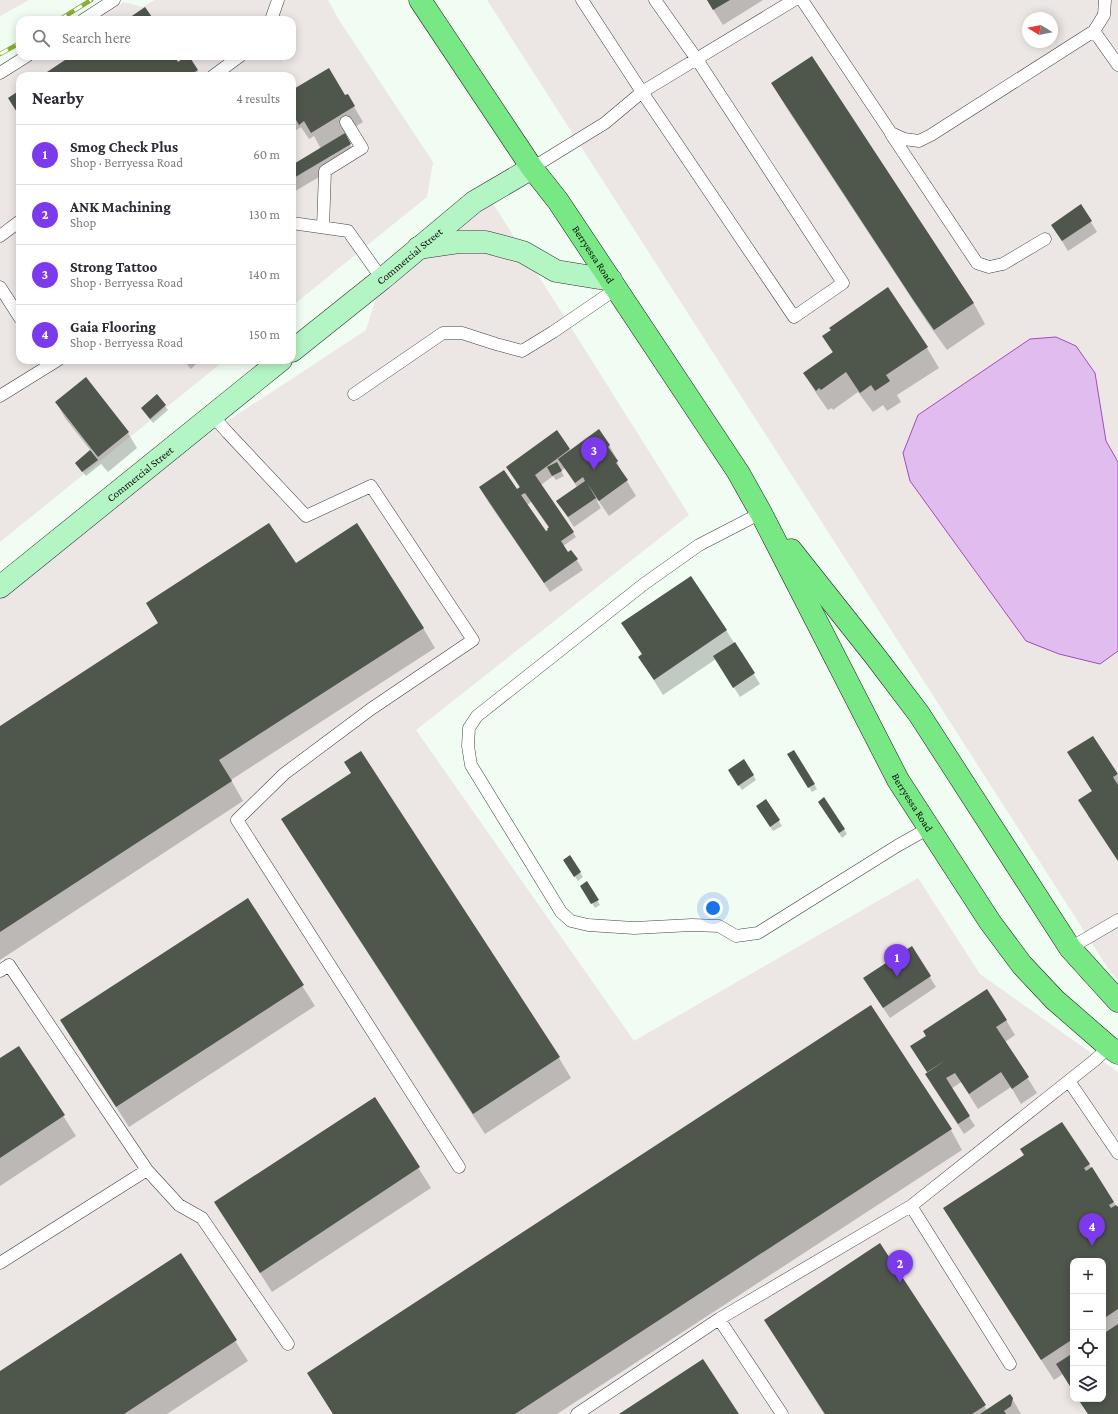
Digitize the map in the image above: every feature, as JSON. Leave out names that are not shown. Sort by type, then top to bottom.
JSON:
[{"type":"main road","name":"Berryessa Road","points":[[420,0],[532,168],[558,201],[738,472],[761,513],[898,780],[990,922],[1022,965],[1055,1000],[1114,1050]]},
{"type":"main road","name":"Commercial Street","points":[[296,348],[382,279],[474,202],[532,168]]},
{"type":"main road","points":[[418,248],[459,242],[486,242],[523,252],[556,271],[614,285]]},
{"type":"main road","name":"Commercial Street","points":[[0,587],[276,364]]},
{"type":"main road","name":"Berryessa Road","points":[[761,513],[875,656],[919,714],[1070,948],[1118,1001]]},
{"type":"lane","points":[[89,16],[114,0]]},
{"type":"lane","points":[[272,16],[278,0]]},
{"type":"lane","points":[[582,0],[642,92],[794,317],[843,283],[696,58],[655,0]]},
{"type":"lane","points":[[532,168],[605,123],[642,92],[794,0]]},
{"type":"lane","points":[[802,0],[977,263],[989,267],[1003,264],[1046,239]]},
{"type":"lane","points":[[891,133],[904,139],[919,141],[931,135],[1094,31],[1104,15],[1105,0]]},
{"type":"lane","points":[[1094,31],[1118,65]]},
{"type":"lane","points":[[0,73],[21,60]]},
{"type":"lane","points":[[218,72],[235,60]]},
{"type":"lane","points":[[323,227],[325,171],[362,148],[346,122]]},
{"type":"lane","points":[[0,236],[16,224]]},
{"type":"lane","points":[[296,224],[348,231],[382,279]]},
{"type":"lane","points":[[354,394],[443,333],[462,333],[522,351],[614,285]]},
{"type":"lane","points":[[0,287],[16,312]]},
{"type":"lane","points":[[0,396],[49,364]]},
{"type":"lane","points":[[212,415],[306,516],[371,486],[473,640],[371,709],[284,774],[237,820],[459,1167]]},
{"type":"lane","points":[[761,513],[699,545],[638,589],[477,716],[469,728],[468,746],[471,765],[561,912],[571,921],[588,925],[634,928],[692,925],[719,926],[736,936],[758,933],[897,846],[929,828]]},
{"type":"lane","points":[[1070,948],[1118,920]]},
{"type":"lane","points":[[0,971],[9,965],[147,1170],[179,1205],[202,1218],[288,1344]]},
{"type":"lane","points":[[577,1414],[719,1319],[911,1206],[1095,1060],[1114,1050]]},
{"type":"lane","points":[[1069,1081],[1118,1153]]},
{"type":"lane","points":[[0,1263],[147,1170]]},
{"type":"lane","points":[[911,1206],[1010,1364]]},
{"type":"lane","points":[[719,1319],[782,1414]]},
{"type":"shaded area","points":[[0,0],[29,0],[0,16]]},
{"type":"shaded area","points":[[155,0],[328,0],[339,20],[433,162],[427,197],[296,303],[296,72],[16,72],[16,364],[220,364],[0,542],[0,79],[31,60],[296,60],[296,16],[101,16],[124,2],[142,7]]},
{"type":"shaded area","points":[[487,0],[1118,0],[1118,980],[1111,973]]},
{"type":"shaded area","points":[[487,194],[689,515],[416,730],[634,1041],[918,878],[980,974],[1118,1072],[1118,1414],[0,1414],[0,597],[214,430],[366,330],[382,279]]},
{"type":"shaded area","points":[[1056,337],[1076,346],[1095,373],[1106,441],[1118,462],[1118,651],[1100,664],[1059,654],[1026,641],[910,481],[903,453],[918,415],[1030,339]]},
{"type":"building","points":[[707,0],[730,0],[713,10]]},
{"type":"building","points":[[145,7],[151,16],[132,16]]},
{"type":"building","points":[[812,56],[974,303],[934,330],[771,83]]},
{"type":"building","points":[[65,60],[177,60],[178,62],[181,60],[192,60],[198,70],[195,72],[47,72]]},
{"type":"building","points":[[329,68],[345,95],[348,94],[355,106],[311,133],[304,121],[299,125],[296,120],[296,88]]},
{"type":"building","points":[[16,93],[16,111],[8,98]]},
{"type":"building","points":[[345,133],[351,144],[296,177],[296,163]]},
{"type":"building","points":[[1081,204],[1092,221],[1062,241],[1051,225]]},
{"type":"building","points":[[888,287],[928,347],[886,375],[890,381],[875,391],[871,385],[860,393],[846,372],[821,390],[819,388],[816,391],[803,373],[833,352],[822,336],[831,330],[829,328]]},
{"type":"building","points":[[86,377],[129,432],[98,457],[55,402]]},
{"type":"building","points":[[157,394],[166,405],[150,419],[141,408]]},
{"type":"building","points":[[599,429],[610,445],[608,447],[618,461],[616,463],[628,480],[599,501],[587,483],[596,498],[568,517],[556,501],[585,481],[583,477],[575,483],[558,459]]},
{"type":"building","points":[[557,430],[570,449],[535,475],[574,532],[561,541],[568,552],[571,550],[578,559],[544,583],[479,487],[504,470],[517,489],[520,487],[506,467]],"holes":[[[525,493],[549,527],[546,531],[521,495]]]},
{"type":"building","points":[[90,450],[98,460],[82,472],[75,463]]},
{"type":"building","points":[[557,462],[562,471],[552,476],[547,467]]},
{"type":"building","points":[[269,523],[296,563],[357,523],[424,628],[219,760],[232,781],[0,932],[0,726],[158,623],[146,603]]},
{"type":"building","points":[[691,576],[727,630],[654,680],[638,657],[642,654],[621,623]]},
{"type":"building","points":[[735,642],[755,673],[733,688],[713,656]]},
{"type":"building","points":[[1093,736],[1118,774],[1113,777],[1118,785],[1118,861],[1078,800],[1092,791],[1067,752]]},
{"type":"building","points":[[794,750],[815,784],[808,788],[787,754]]},
{"type":"building","points":[[361,751],[560,1057],[473,1114],[281,819],[351,773],[344,762]]},
{"type":"building","points":[[744,759],[754,775],[738,786],[728,770]]},
{"type":"building","points":[[824,797],[845,829],[839,833],[818,802]]},
{"type":"building","points":[[766,799],[780,820],[770,827],[756,806]]},
{"type":"building","points":[[570,855],[581,872],[574,877],[563,860]]},
{"type":"building","points":[[587,881],[599,900],[591,904],[580,886]]},
{"type":"building","points":[[248,898],[304,985],[116,1107],[60,1020]]},
{"type":"building","points":[[912,946],[931,976],[883,1008],[863,978]]},
{"type":"building","points":[[987,989],[1007,1020],[996,1027],[1029,1077],[1012,1089],[1001,1072],[969,1094],[955,1073],[946,1078],[970,1116],[958,1124],[925,1074],[946,1060],[927,1072],[910,1046],[926,1036],[923,1031]]},
{"type":"building","points":[[871,1005],[952,1129],[515,1414],[333,1414],[307,1373]]},
{"type":"building","points":[[19,1046],[65,1115],[0,1158],[0,1058]]},
{"type":"building","points":[[375,1097],[420,1167],[260,1273],[214,1202]]},
{"type":"building","points":[[1062,1122],[1090,1164],[1084,1168],[1086,1171],[1092,1167],[1114,1202],[1109,1205],[1111,1208],[1116,1205],[1118,1207],[1118,1309],[1106,1317],[1106,1258],[1070,1258],[1070,1341],[1041,1360],[943,1208],[1024,1155],[1020,1149]]},
{"type":"building","points":[[880,1243],[986,1405],[972,1414],[825,1414],[764,1320]]},
{"type":"building","points":[[181,1253],[237,1340],[124,1414],[0,1414],[0,1371]]},
{"type":"building","points":[[1118,1324],[1118,1414],[1088,1414],[1080,1402],[1106,1402],[1106,1332]]},
{"type":"building","points":[[1070,1355],[1070,1386],[1056,1364]]},
{"type":"building","points":[[703,1359],[739,1414],[619,1414]]},
{"type":"building","points":[[1010,1394],[1013,1398],[1011,1406],[1004,1411],[1006,1414],[980,1414]]},
{"type":"railway","points":[[65,16],[91,0]]},
{"type":"railway","points":[[0,54],[16,45]]},
{"type":"place","name":"Strong Tattoo","points":[[594,470]]},
{"type":"place","name":"Smog Check Plus","points":[[897,977]]},
{"type":"place","name":"Gaia Flooring","points":[[1092,1246]]},
{"type":"place","name":"ANK Machining","points":[[900,1283]]}]
